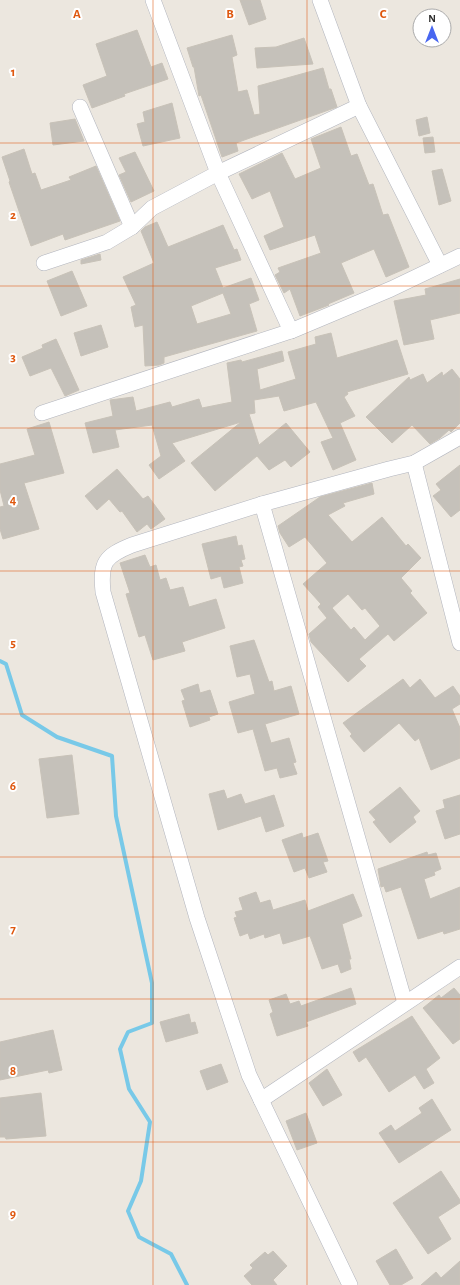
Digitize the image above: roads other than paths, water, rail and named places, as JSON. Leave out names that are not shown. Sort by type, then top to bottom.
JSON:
[{"type":"street","points":[[153,0],[218,173],[291,331]]},
{"type":"street","points":[[320,0],[359,106],[440,265]]},
{"type":"street","points":[[44,263],[107,242],[132,227],[152,208],[218,173],[359,106]]},
{"type":"street","points":[[80,107],[132,227]]},
{"type":"street","points":[[42,413],[291,331],[391,289],[460,256]]},
{"type":"street","points":[[350,1285],[249,1075],[196,918],[103,592],[101,572],[106,560],[116,551],[262,504],[389,469],[414,464],[460,437]]},
{"type":"street","points":[[414,464],[460,643]]},
{"type":"street","points":[[262,504],[405,1003]]},
{"type":"street","points":[[261,1100],[460,967]]},
{"type":"waterway","points":[[0,661],[6,664],[22,715],[57,737],[112,756],[116,816],[152,983],[152,1023],[128,1032],[120,1049],[129,1089],[150,1122],[141,1181],[128,1211],[139,1237],[171,1254],[187,1285]]}]
